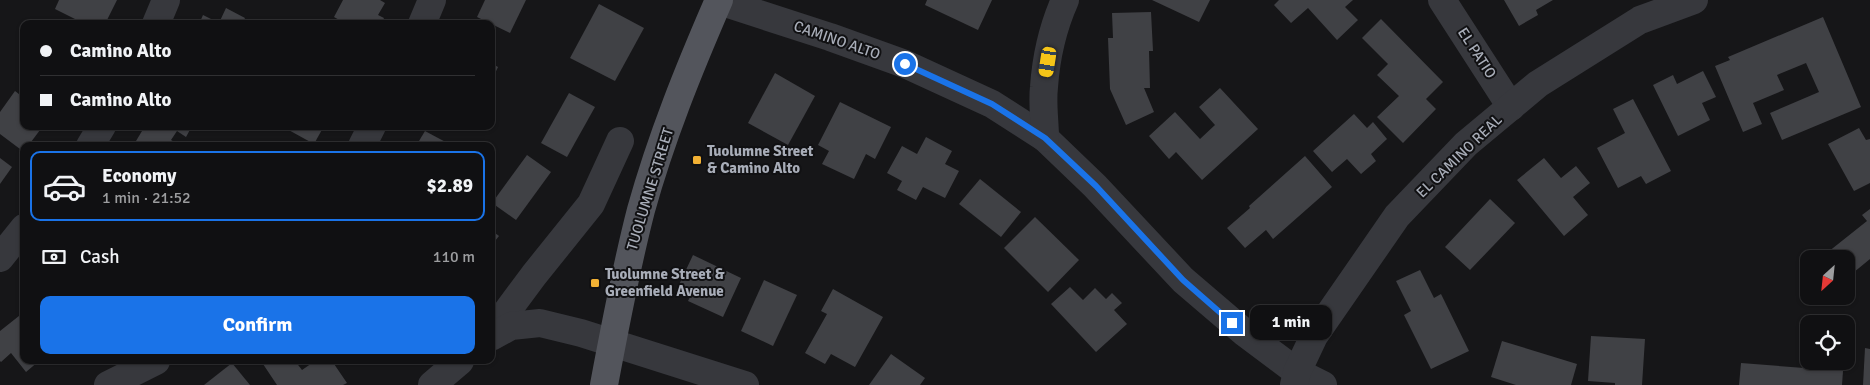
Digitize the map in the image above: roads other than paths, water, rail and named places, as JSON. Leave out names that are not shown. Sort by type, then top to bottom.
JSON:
[{"type":"main road","name":"TUOLUMNE STREET","points":[[604,385],[622,288],[654,166],[683,84],[719,1]]},
{"type":"street","points":[[158,20],[166,0]]},
{"type":"street","points":[[424,20],[432,0]]},
{"type":"street","points":[[1045,138],[1044,88],[1050,48],[1065,0]]},
{"type":"street","name":"EL PATIO","points":[[1442,0],[1511,107]]},
{"type":"street","name":"EL CAMINO REAL","points":[[1295,379],[1314,336],[1397,216],[1466,144],[1538,84],[1640,20],[1694,0]]},
{"type":"street","name":"CAMINO ALTO","points":[[719,1],[830,37],[905,64],[992,104],[1045,138],[1096,186],[1183,280],[1295,379],[1323,385]]},
{"type":"street","points":[[92,142],[100,130]]},
{"type":"street","points":[[364,142],[370,130]]},
{"type":"street","points":[[495,329],[534,275],[590,204],[620,141]]},
{"type":"street","points":[[0,258],[20,233]]},
{"type":"street","points":[[495,333],[511,326],[540,323],[581,333],[745,385]]},
{"type":"street","points":[[108,385],[150,364]]},
{"type":"street","points":[[432,385],[456,364]]},
{"type":"place","name":"Tuolumne Street & Camino Alto","points":[[697,160]]},
{"type":"place","name":"Tuolumne Street & Greenfield Avenue","points":[[595,283]]}]
